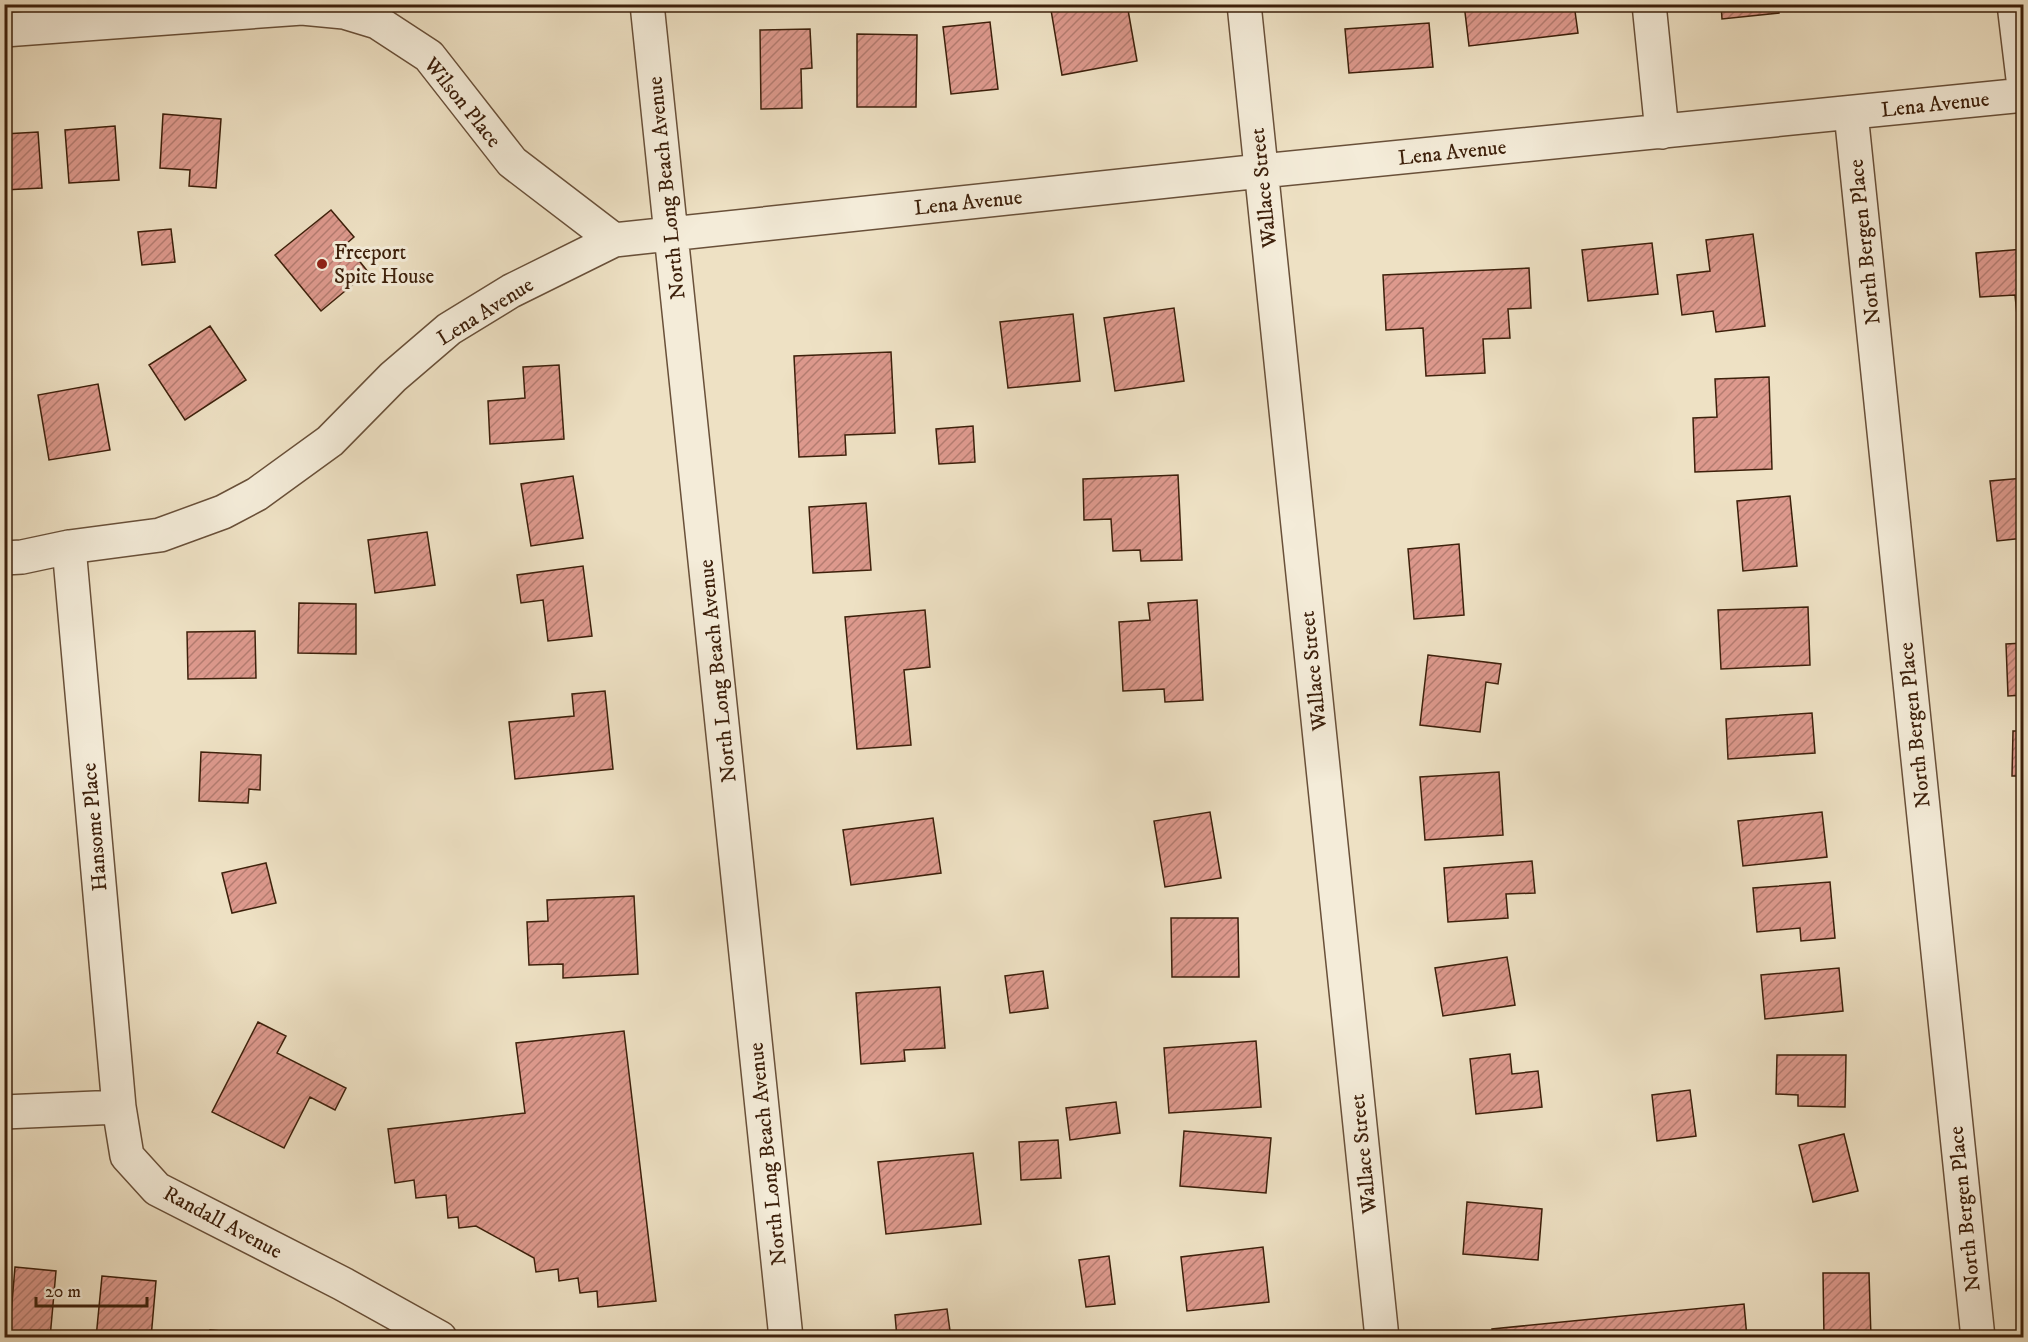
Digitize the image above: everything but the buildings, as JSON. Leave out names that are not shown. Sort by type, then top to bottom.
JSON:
[{"type":"street","name":"North Long Beach Avenue","points":[[647,4],[786,1338]]},
{"type":"street","name":"Wallace Street","points":[[1244,4],[1382,1338]]},
{"type":"street","points":[[1648,4],[1662,132]]},
{"type":"street","points":[[2014,4],[2024,87]]},
{"type":"street","name":"Wilson Place","points":[[4,30],[150,12],[302,8],[344,12],[377,22],[429,56],[512,162],[614,240]]},
{"type":"street","name":"Lena Avenue","points":[[4,558],[160,535],[223,512],[257,494],[330,441],[393,377],[449,329],[511,291],[614,240],[1261,171],[2024,95]]},
{"type":"street","name":"North Bergen Place","points":[[1851,113],[1978,1338]]},
{"type":"street","name":"Hansome Place","points":[[69,547],[119,1107]]},
{"type":"street","points":[[4,1112],[119,1107]]},
{"type":"street","name":"Randall Avenue","points":[[119,1107],[127,1156],[158,1189],[343,1284],[440,1338]]},
{"type":"place","name":"Freeport Spite House","points":[[322,264]]}]
